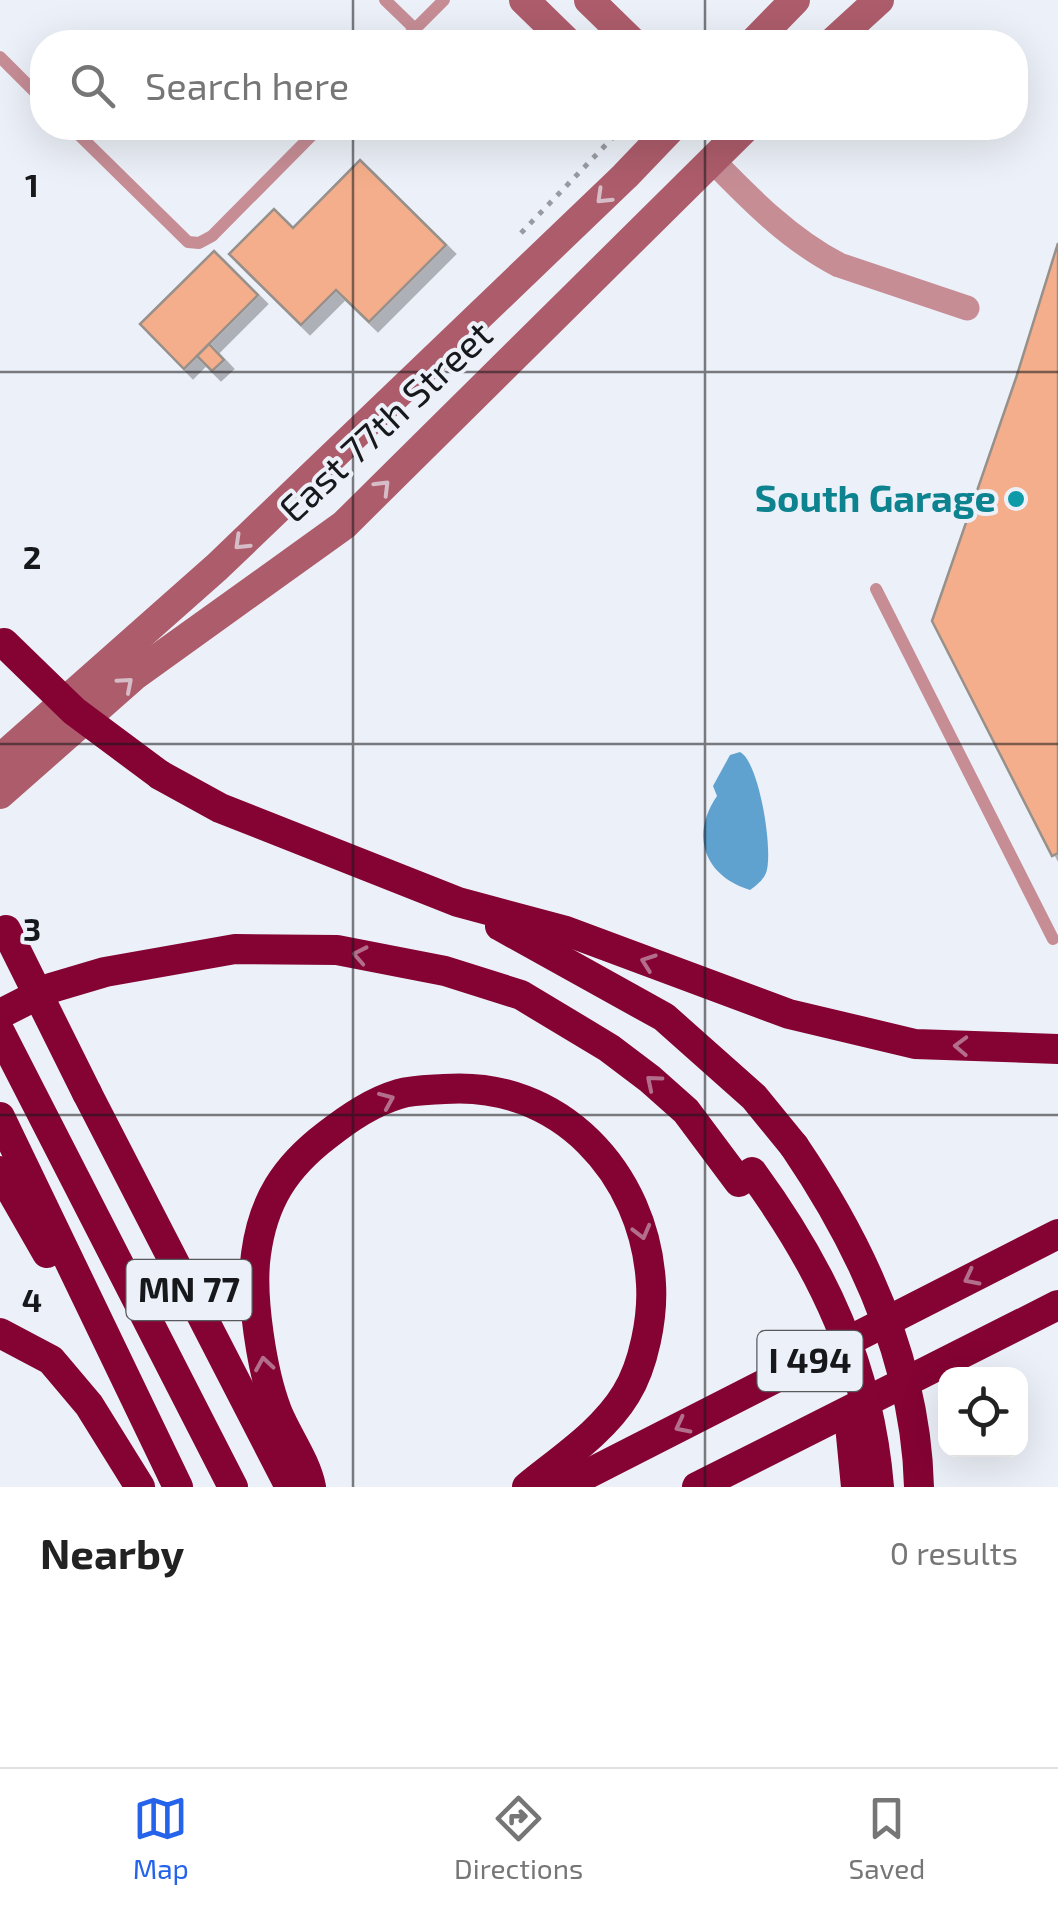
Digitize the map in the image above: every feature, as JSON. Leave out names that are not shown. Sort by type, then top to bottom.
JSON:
[{"type":"highway","points":[[2,640],[74,711],[160,775],[220,808],[458,902],[566,931],[789,1014],[915,1044],[1058,1049]]},
{"type":"highway","points":[[458,902],[664,1018],[754,1097],[794,1146],[846,1227],[886,1319],[910,1412],[920,1487]]},
{"type":"highway","name":"MN 77","points":[[3,924],[290,1487]]},
{"type":"highway","points":[[0,1014],[50,988],[105,972],[236,950],[336,950],[445,971],[520,995],[610,1048],[650,1079],[686,1112],[792,1228],[842,1322],[866,1405],[879,1487]]},
{"type":"highway","name":"MN 77","points":[[0,1032],[233,1487]]},
{"type":"highway","points":[[311,1487],[266,1378],[258,1322],[255,1256],[272,1192],[306,1151],[354,1114],[402,1093],[466,1088],[530,1100],[579,1130],[598,1150],[629,1196],[639,1218],[650,1269],[652,1303],[648,1335],[628,1392],[597,1429],[527,1487]]},
{"type":"highway","points":[[5,1126],[178,1487]]},
{"type":"highway","points":[[0,1171],[40,1244],[88,1300]]},
{"type":"highway","points":[[746,1177],[826,1337],[844,1396],[856,1487]]},
{"type":"highway","name":"I 494","points":[[562,1487],[1058,1234]]},
{"type":"highway","name":"I 494","points":[[696,1487],[1058,1305]]},
{"type":"highway","points":[[0,1332],[51,1360],[89,1405],[140,1487]]},
{"type":"street","points":[[524,0],[555,30]]},
{"type":"street","points":[[589,0],[620,30]]},
{"type":"street","points":[[766,30],[795,0]]},
{"type":"street","points":[[845,30],[879,0]]},
{"type":"street","name":"East 77th Street","points":[[0,759],[217,567],[659,140]]},
{"type":"street","points":[[694,140],[742,191],[820,256],[966,308]]},
{"type":"street","name":"East 77th Street","points":[[0,794],[135,675],[344,526],[733,140]]},
{"type":"lane","points":[[385,0],[415,29],[444,0]]},
{"type":"lane","points":[[0,57],[30,87]]},
{"type":"lane","points":[[84,140],[188,242],[199,244],[212,236],[307,140]]},
{"type":"lane","points":[[876,589],[1053,939]]},
{"type":"path","points":[[602,150],[611,140]]},
{"type":"water","points":[[740,752],[747,759],[759,789],[768,846],[766,873],[750,890],[722,875],[712,864],[703,839],[704,825],[717,796],[713,786],[730,755]]},
{"type":"building","points":[[360,160],[446,245],[369,322],[336,290],[301,325],[229,254],[274,209],[293,228]]},
{"type":"building","name":"South Garage","points":[[1058,243],[1058,853],[1052,856],[932,621]]},
{"type":"building","points":[[214,251],[258,295],[184,369],[140,324]]},
{"type":"building","points":[[209,344],[224,360],[212,371],[197,356]]},
{"type":"place","name":"South Garage","points":[[1016,499]]}]
